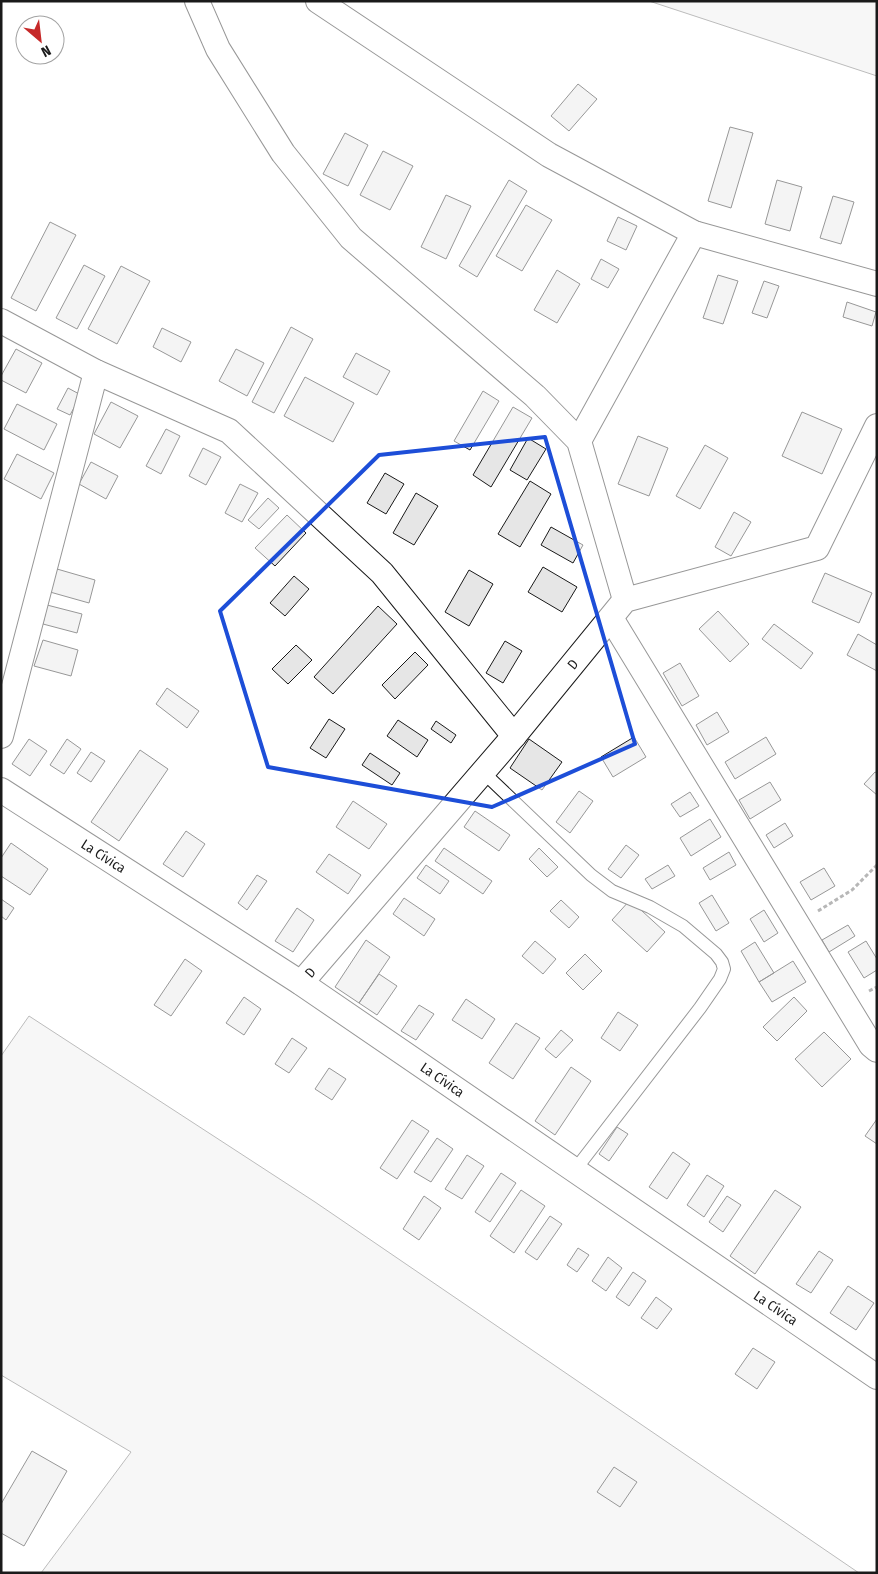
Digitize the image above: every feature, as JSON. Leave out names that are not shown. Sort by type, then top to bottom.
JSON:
[{"type":"street","points":[[196,1],[218,49],[283,153],[351,238],[535,396],[579,441],[625,600],[817,548],[877,426]]},
{"type":"street","points":[[318,1],[549,155],[694,233],[877,284]]},
{"type":"street","points":[[579,441],[694,233]]},
{"type":"street","points":[[1,322],[96,372],[229,431],[382,572],[514,736]]},
{"type":"street","points":[[1,736],[96,372]]},
{"type":"street","name":"D","points":[[301,983],[514,736],[625,600]]},
{"type":"street","points":[[611,618],[871,1045],[877,1050]]},
{"type":"street","name":"La Cívica","points":[[1,790],[301,983],[877,1377]]},
{"type":"lane","points":[[483,772],[591,875],[612,890],[683,926],[716,954],[722,962],[724,969],[720,979],[700,1008],[575,1170]]},
{"type":"path","points":[[797,924],[852,890],[877,866]]},
{"type":"highlighted area","points":[[545,437],[635,744],[492,807],[268,767],[220,611],[379,455]]},
{"type":"shaded area","points":[[649,1],[877,1],[877,76]]},
{"type":"shaded area","points":[[29,1016],[315,1202],[859,1573],[41,1573],[131,1452],[1,1375],[1,1056]]},
{"type":"building","points":[[578,84],[597,99],[569,131],[551,116]]},
{"type":"building","points":[[730,127],[753,133],[731,208],[708,201]]},
{"type":"building","points":[[345,133],[368,145],[348,186],[323,174]]},
{"type":"building","points":[[383,151],[413,166],[390,210],[360,195]]},
{"type":"building","points":[[509,180],[527,191],[477,277],[459,266]]},
{"type":"building","points":[[777,180],[802,187],[790,231],[765,224]]},
{"type":"building","points":[[446,195],[471,206],[446,259],[421,247]]},
{"type":"building","points":[[833,196],[854,202],[841,244],[820,238]]},
{"type":"building","points":[[526,205],[552,220],[522,271],[496,256]]},
{"type":"building","points":[[618,217],[637,226],[626,250],[607,241]]},
{"type":"building","points":[[50,222],[76,235],[36,311],[11,298]]},
{"type":"building","points":[[601,259],[619,269],[608,288],[591,279]]},
{"type":"building","points":[[84,265],[105,276],[77,329],[56,318]]},
{"type":"building","points":[[121,266],[150,281],[117,344],[88,329]]},
{"type":"building","points":[[557,270],[580,284],[557,323],[534,310]]},
{"type":"building","points":[[718,275],[738,281],[723,324],[703,318]]},
{"type":"building","points":[[764,281],[779,286],[767,318],[752,313]]},
{"type":"building","points":[[847,302],[876,312],[872,326],[843,317]]},
{"type":"building","points":[[291,327],[313,339],[274,413],[252,402]]},
{"type":"building","points":[[162,328],[191,342],[181,362],[153,347]]},
{"type":"building","points":[[16,349],[42,363],[26,393],[1,380],[1,376]]},
{"type":"building","points":[[236,349],[264,363],[247,396],[219,381]]},
{"type":"building","points":[[356,353],[390,371],[377,395],[343,377]]},
{"type":"building","points":[[305,377],[354,403],[333,442],[284,416]]},
{"type":"building","points":[[68,388],[81,395],[70,415],[57,409]]},
{"type":"building","points":[[483,391],[499,401],[470,450],[454,441]]},
{"type":"building","points":[[111,402],[138,416],[120,448],[94,434]]},
{"type":"building","points":[[17,404],[57,424],[44,450],[4,429]]},
{"type":"building","points":[[513,407],[532,418],[491,487],[473,475]]},
{"type":"building","points":[[802,412],[842,429],[822,474],[782,456]]},
{"type":"building","points":[[166,429],[180,436],[161,474],[146,466]]},
{"type":"building","points":[[638,436],[668,448],[649,496],[618,484]]},
{"type":"building","points":[[528,438],[546,449],[527,480],[510,470]]},
{"type":"building","points":[[705,445],[728,458],[700,509],[676,496]]},
{"type":"building","points":[[203,448],[221,457],[206,485],[189,476]]},
{"type":"building","points":[[17,454],[54,473],[41,499],[4,479]]},
{"type":"building","points":[[91,462],[118,476],[106,499],[79,484]]},
{"type":"building","points":[[385,473],[404,484],[386,514],[367,503]]},
{"type":"building","points":[[530,481],[551,494],[520,547],[498,534]]},
{"type":"building","points":[[240,484],[258,493],[242,522],[225,513]]},
{"type":"building","points":[[416,493],[438,506],[414,545],[393,533]]},
{"type":"building","points":[[268,498],[279,508],[259,529],[248,520]]},
{"type":"building","points":[[734,512],[751,522],[731,556],[715,547]]},
{"type":"building","points":[[287,515],[306,533],[275,566],[255,548]]},
{"type":"building","points":[[551,527],[583,545],[573,563],[541,545]]},
{"type":"building","points":[[543,567],[577,587],[562,612],[528,592]]},
{"type":"building","points":[[57,569],[95,580],[89,603],[50,592]]},
{"type":"building","points":[[469,570],[493,584],[469,626],[445,612]]},
{"type":"building","points":[[825,573],[872,593],[859,623],[812,602]]},
{"type":"building","points":[[294,576],[309,589],[285,616],[270,603]]},
{"type":"building","points":[[47,605],[82,614],[77,633],[43,624]]},
{"type":"building","points":[[378,606],[397,624],[333,694],[314,677]]},
{"type":"building","points":[[718,611],[749,644],[730,662],[699,629]]},
{"type":"building","points":[[774,624],[813,653],[801,669],[762,639]]},
{"type":"building","points":[[858,634],[877,645],[877,671],[847,655]]},
{"type":"building","points":[[43,640],[78,650],[71,676],[34,666]]},
{"type":"building","points":[[505,641],[522,651],[503,683],[486,673]]},
{"type":"building","points":[[296,645],[312,660],[288,684],[272,669]]},
{"type":"building","points":[[415,652],[428,665],[395,699],[382,685]]},
{"type":"building","points":[[680,663],[699,696],[682,706],[663,673]]},
{"type":"building","points":[[167,688],[199,711],[187,728],[156,704]]},
{"type":"building","points":[[717,712],[729,732],[707,745],[696,725]]},
{"type":"building","points":[[329,719],[345,729],[326,758],[310,748]]},
{"type":"building","points":[[398,720],[428,740],[417,757],[387,736]]},
{"type":"building","points":[[436,721],[456,735],[451,743],[431,729]]},
{"type":"building","points":[[634,737],[646,757],[613,777],[601,757]]},
{"type":"building","points":[[766,737],[776,754],[735,779],[725,762]]},
{"type":"building","points":[[29,739],[47,751],[30,776],[12,764]]},
{"type":"building","points":[[67,739],[81,749],[64,774],[50,765]]},
{"type":"building","points":[[529,739],[562,762],[542,790],[510,768]]},
{"type":"building","points":[[140,750],[168,769],[119,841],[91,822]]},
{"type":"building","points":[[91,752],[105,761],[91,782],[77,773]]},
{"type":"building","points":[[370,753],[400,773],[392,785],[362,765]]},
{"type":"building","points":[[875,772],[877,773],[877,795],[864,784]]},
{"type":"building","points":[[770,782],[781,800],[750,819],[739,800]]},
{"type":"building","points":[[579,791],[593,801],[570,833],[556,822]]},
{"type":"building","points":[[690,792],[699,806],[680,817],[671,804]]},
{"type":"building","points":[[353,801],[387,824],[369,849],[336,827]]},
{"type":"building","points":[[475,811],[510,835],[499,851],[464,827]]},
{"type":"building","points":[[710,819],[721,837],[691,856],[680,838]]},
{"type":"building","points":[[785,823],[793,836],[774,848],[766,835]]},
{"type":"building","points":[[186,831],[205,844],[183,877],[163,864]]},
{"type":"building","points":[[11,843],[48,869],[30,895],[1,876],[1,858]]},
{"type":"building","points":[[626,845],[639,855],[621,878],[608,869]]},
{"type":"building","points":[[444,848],[492,881],[483,894],[435,861]]},
{"type":"building","points":[[539,848],[558,867],[547,877],[529,859]]},
{"type":"building","points":[[729,852],[736,865],[710,880],[703,868]]},
{"type":"building","points":[[329,854],[361,875],[348,894],[316,872]]},
{"type":"building","points":[[426,865],[449,881],[440,894],[417,878]]},
{"type":"building","points":[[668,865],[675,876],[652,889],[645,879]]},
{"type":"building","points":[[824,868],[835,886],[811,900],[800,882]]},
{"type":"building","points":[[257,875],[267,881],[247,910],[238,903]]},
{"type":"building","points":[[712,895],[729,923],[716,931],[699,903]]},
{"type":"building","points":[[404,898],[435,919],[424,936],[393,914]]},
{"type":"building","points":[[1,899],[14,908],[6,920],[1,916]]},
{"type":"building","points":[[561,900],[579,917],[569,928],[550,911]]},
{"type":"building","points":[[630,900],[665,932],[647,952],[612,920]]},
{"type":"building","points":[[297,908],[314,920],[293,952],[275,941]]},
{"type":"building","points":[[764,910],[778,933],[764,942],[750,919]]},
{"type":"building","points":[[848,925],[855,936],[829,952],[822,940]]},
{"type":"building","points":[[366,940],[390,957],[359,1003],[335,987]]},
{"type":"building","points":[[535,941],[556,959],[543,974],[522,956]]},
{"type":"building","points":[[866,941],[877,959],[877,970],[864,978],[848,952]]},
{"type":"building","points":[[755,942],[774,973],[759,982],[741,951]]},
{"type":"building","points":[[585,954],[602,971],[583,990],[566,973]]},
{"type":"building","points":[[185,959],[202,971],[171,1016],[154,1005]]},
{"type":"building","points":[[793,961],[806,982],[772,1002],[759,982]]},
{"type":"building","points":[[379,974],[397,986],[377,1015],[359,1003]]},
{"type":"building","points":[[244,997],[261,1009],[244,1035],[226,1023]]},
{"type":"building","points":[[794,997],[807,1011],[777,1041],[763,1027]]},
{"type":"building","points":[[466,999],[495,1019],[482,1039],[452,1020]]},
{"type":"building","points":[[419,1005],[434,1014],[416,1040],[401,1031]]},
{"type":"building","points":[[618,1012],[638,1025],[620,1051],[601,1038]]},
{"type":"building","points":[[516,1023],[540,1038],[513,1079],[489,1063]]},
{"type":"building","points":[[561,1030],[573,1040],[556,1058],[545,1049]]},
{"type":"building","points":[[824,1032],[851,1059],[822,1087],[795,1059]]},
{"type":"building","points":[[292,1038],[307,1048],[289,1073],[275,1064]]},
{"type":"building","points":[[571,1067],[591,1081],[555,1135],[535,1121]]},
{"type":"building","points":[[329,1068],[346,1079],[332,1100],[315,1089]]},
{"type":"building","points":[[877,1119],[877,1144],[865,1136]]},
{"type":"building","points":[[412,1120],[429,1131],[397,1179],[380,1168]]},
{"type":"building","points":[[617,1127],[628,1134],[609,1161],[599,1154]]},
{"type":"building","points":[[437,1138],[453,1149],[431,1182],[414,1172]]},
{"type":"building","points":[[673,1152],[690,1164],[667,1199],[649,1187]]},
{"type":"building","points":[[467,1155],[484,1166],[462,1199],[445,1189]]},
{"type":"building","points":[[501,1173],[516,1183],[490,1222],[475,1212]]},
{"type":"building","points":[[707,1175],[724,1186],[704,1217],[687,1205]]},
{"type":"building","points":[[521,1190],[545,1206],[514,1253],[490,1236]]},
{"type":"building","points":[[775,1190],[801,1207],[755,1274],[730,1256]]},
{"type":"building","points":[[424,1196],[441,1208],[419,1240],[403,1229]]},
{"type":"building","points":[[727,1196],[741,1205],[723,1232],[709,1222]]},
{"type":"building","points":[[550,1216],[562,1224],[537,1260],[525,1252]]},
{"type":"building","points":[[578,1248],[589,1255],[577,1272],[567,1265]]},
{"type":"building","points":[[819,1251],[833,1260],[811,1293],[796,1284]]},
{"type":"building","points":[[608,1257],[622,1268],[606,1291],[592,1281]]},
{"type":"building","points":[[633,1272],[646,1281],[629,1306],[616,1297]]},
{"type":"building","points":[[848,1286],[874,1303],[856,1330],[830,1313]]},
{"type":"building","points":[[656,1297],[672,1309],[657,1329],[641,1318]]},
{"type":"building","points":[[753,1348],[775,1362],[757,1389],[735,1374]]},
{"type":"building","points":[[32,1451],[67,1471],[24,1546],[1,1533],[1,1504]]},
{"type":"building","points":[[614,1467],[637,1482],[620,1507],[597,1492]]}]
